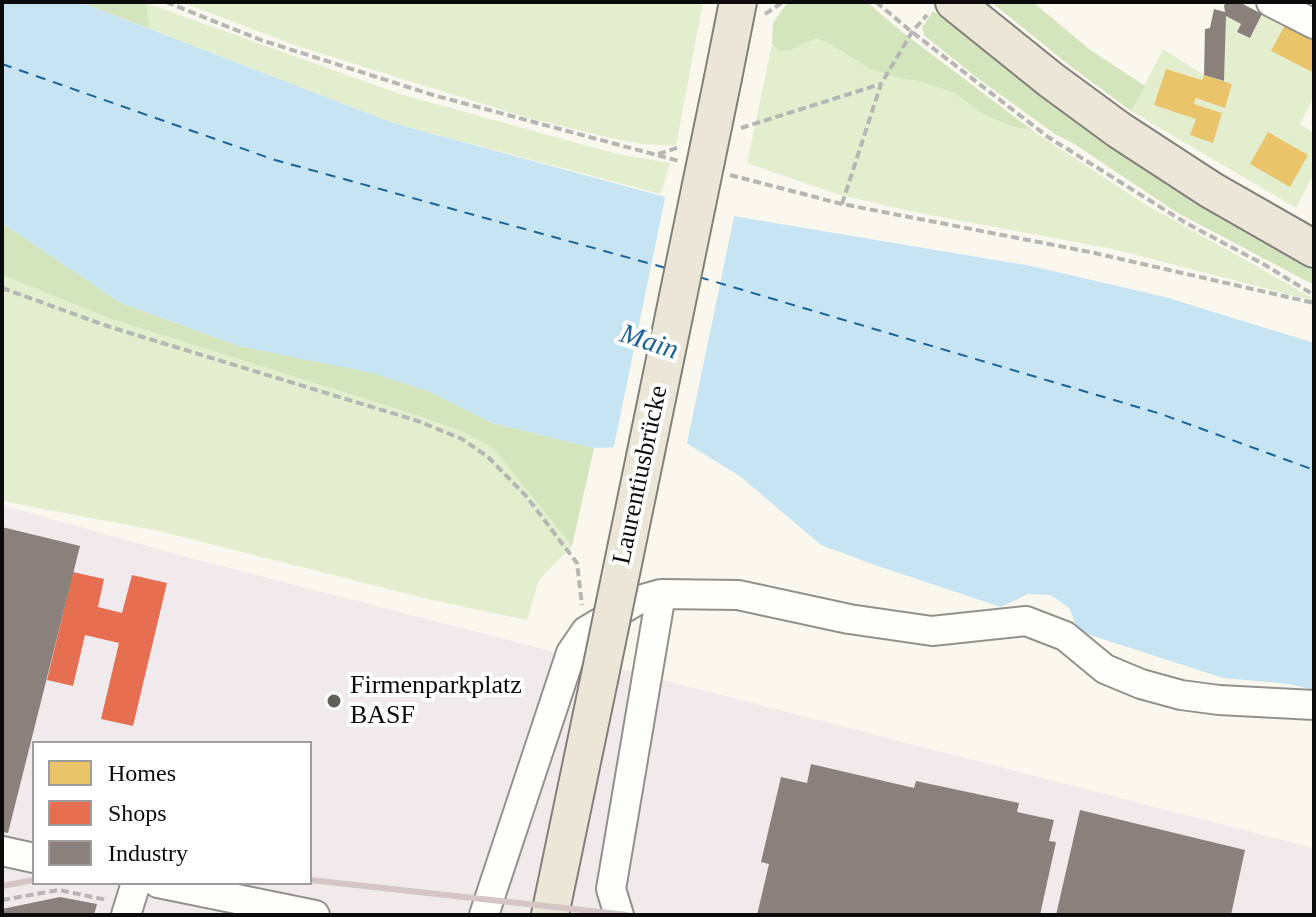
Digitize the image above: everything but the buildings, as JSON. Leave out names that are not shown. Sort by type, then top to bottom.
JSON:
[{"type":"main road","name":"Laurentiusbrücke","points":[[550,915],[734,18],[747,2]]},
{"type":"main road","points":[[949,9],[1119,130],[1211,190],[1314,249]]},
{"type":"street","points":[[1271,2],[1314,24]]},
{"type":"street","points":[[619,915],[611,889],[661,594]]},
{"type":"street","points":[[484,915],[571,653],[586,631],[636,601],[661,594],[738,595],[849,619],[932,631],[1026,621],[1065,636],[1105,669],[1141,684],[1181,695],[1219,700],[1314,705]]},
{"type":"street","points":[[2,851],[32,858]]},
{"type":"street","points":[[168,885],[315,915]]},
{"type":"path","points":[[166,2],[261,40],[433,95],[655,155]]},
{"type":"path","points":[[876,2],[1048,137],[1186,223],[1314,295]]},
{"type":"path","points":[[842,204],[881,84],[912,32],[949,9]]},
{"type":"path","points":[[755,123],[881,84]]},
{"type":"path","points":[[743,178],[842,204],[1090,252],[1314,303]]},
{"type":"path","points":[[2,288],[110,327],[418,421],[462,439],[488,457],[526,496],[577,563],[586,631]]},
{"type":"path","points":[[2,900],[59,890],[130,901]]},
{"type":"shaded area","points":[[2,505],[187,557],[1314,848],[1314,915],[2,915]]},
{"type":"green space","points":[[80,2],[144,2],[150,29]]},
{"type":"green space","points":[[181,2],[703,2],[676,146],[642,144],[528,118],[300,47]]},
{"type":"green space","points":[[788,2],[867,2],[1032,130],[1017,128],[985,115],[955,93],[871,69],[816,38],[791,50],[780,51],[772,44],[773,23]]},
{"type":"green space","points":[[991,2],[1033,2],[1089,49],[1145,86],[1131,111],[1069,65]]},
{"type":"green space","points":[[146,3],[400,94],[617,154],[670,163],[661,194],[393,123],[150,29]]},
{"type":"green space","points":[[933,11],[1016,75],[1314,262],[1314,285],[1176,212],[1055,134],[925,36],[922,28]]},
{"type":"green space","points":[[1262,14],[1285,25],[1272,52],[1314,73],[1314,97],[1300,124],[1314,133],[1314,173],[1296,208],[1131,111],[1163,49],[1204,75],[1202,80],[1166,69],[1196,119],[1191,135],[1213,142],[1222,113],[1194,104],[1196,98],[1225,107],[1232,84],[1224,81],[1226,16],[1241,24],[1237,32],[1250,38]]},
{"type":"green space","points":[[816,38],[830,44],[913,49],[1020,129],[1032,130],[1143,203],[1314,301],[1113,249],[914,212],[837,194],[747,163],[772,44],[780,51],[791,50]]},
{"type":"green space","points":[[2,223],[121,303],[239,346],[376,373],[430,392],[492,423],[594,448],[572,546],[493,448],[461,431],[416,415],[111,319],[2,275]]},
{"type":"green space","points":[[2,275],[111,319],[461,431],[493,448],[572,546],[539,580],[527,620],[436,601],[154,530],[2,501]]},
{"type":"water","name":"Main","points":[[2,2],[80,2],[393,123],[739,217],[1031,266],[1165,297],[1314,343],[1314,690],[1289,684],[1223,678],[1078,631],[1070,609],[1051,595],[1028,594],[1001,607],[821,545],[741,477],[688,444],[594,448],[492,423],[430,392],[376,374],[239,346],[121,303],[2,223]]},
{"type":"pier","points":[[666,193],[735,212],[686,448],[613,451]]},
{"type":"ferry route","points":[[2,64],[275,160],[666,268]]},
{"type":"ferry route","points":[[699,277],[1161,414],[1314,470]]},
{"type":"railway","points":[[2,886],[32,880]]},
{"type":"railway","points":[[312,880],[627,915]]},
{"type":"place","name":"Firmenparkplatz BASF","points":[[334,701]]}]
